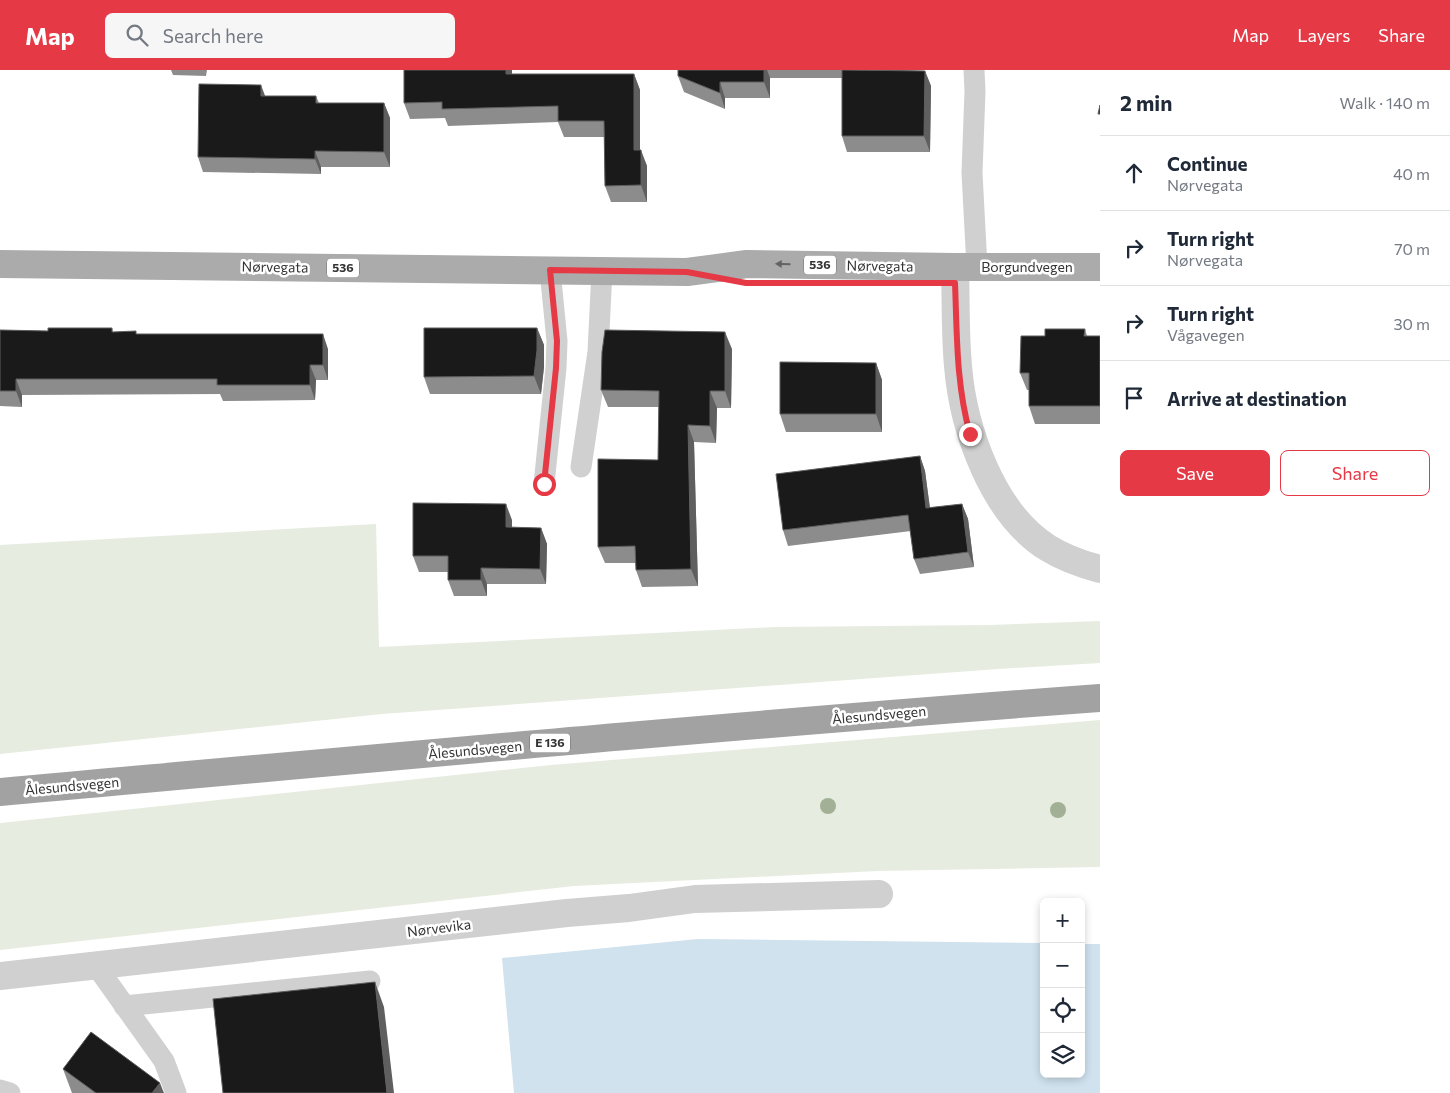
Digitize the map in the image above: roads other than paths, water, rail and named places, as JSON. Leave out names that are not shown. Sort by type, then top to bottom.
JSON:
[{"type":"highway","name":"Ålesundsvegen","points":[[0,792],[934,710],[1100,698]]},
{"type":"main road","name":"Nørvegata","points":[[0,264],[687,272],[747,264],[962,272]]},
{"type":"main road","name":"Borgundvegen","points":[[962,272],[1100,267]]},
{"type":"main road","name":"Borgundvegen","points":[[962,272],[1100,285]]},
{"type":"street","points":[[962,272],[958,366],[970,434],[988,476],[1004,505],[1046,547],[1074,562],[1100,569]]},
{"type":"street","name":"Nørvevika","points":[[0,976],[96,967],[567,913],[629,908],[695,899],[879,894]]},
{"type":"lane","points":[[962,272],[972,173],[974,70]]},
{"type":"lane","points":[[544,484],[557,341],[550,270]]},
{"type":"lane","points":[[581,466],[598,352],[602,270]]},
{"type":"lane","points":[[96,967],[164,1061],[176,1093]]},
{"type":"lane","points":[[124,1006],[370,981]]},
{"type":"lane","points":[[0,1090],[10,1093]]},
{"type":"water","points":[[698,939],[1040,943],[1040,1078],[1085,1078],[1085,944],[1100,944],[1100,1093],[514,1093],[502,958]]}]
